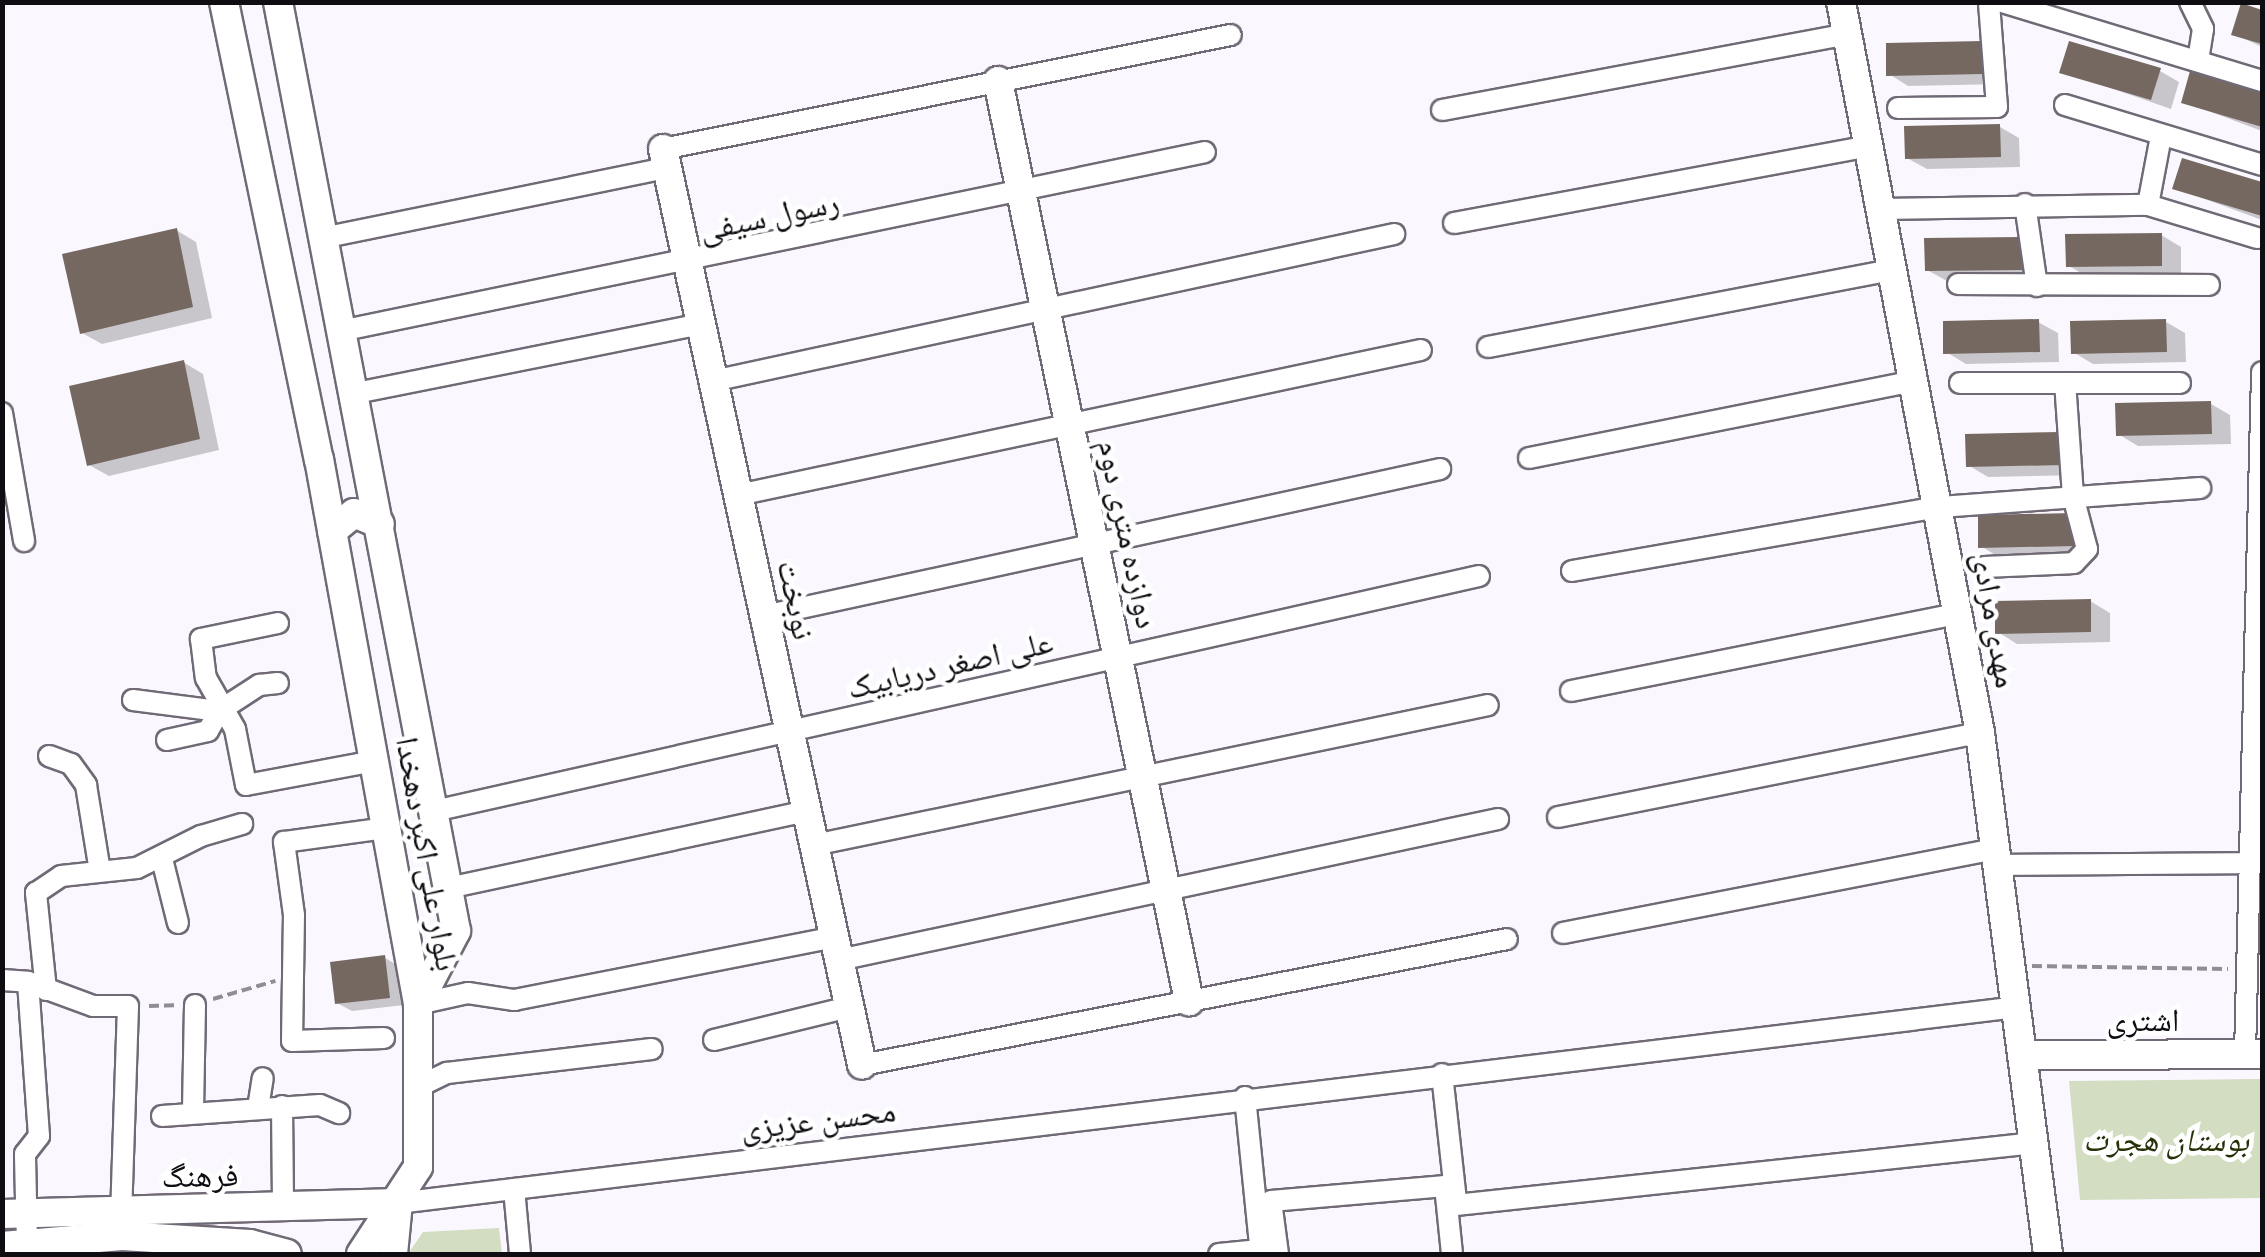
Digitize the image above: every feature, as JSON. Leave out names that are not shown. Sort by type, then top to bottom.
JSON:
[{"type":"street","name":"بلوار علی اکبر دهخدا","points":[[224,2],[318,459],[418,1004]]},
{"type":"street","name":"بلوار علی اکبر دهخدا","points":[[278,2],[345,330],[456,930],[418,1004]]},
{"type":"street","name":"مهدی مرادی","points":[[1841,2],[1980,733],[2014,966],[2048,1254]]},
{"type":"street","points":[[1898,108],[1997,108],[1989,2]]},
{"type":"street","points":[[2002,2],[2262,81]]},
{"type":"street","points":[[2190,2],[2203,29],[2198,61]]},
{"type":"street","points":[[1442,110],[1847,34]]},
{"type":"street","points":[[327,237],[998,81],[1231,35]]},
{"type":"street","name":"دوازده متری دوم","points":[[998,81],[1189,1001]]},
{"type":"street","points":[[2065,105],[2262,165]]},
{"type":"street","points":[[2148,205],[2161,136]]},
{"type":"street","points":[[1454,223],[1870,146]]},
{"type":"street","name":"رسول سیفی","points":[[345,330],[688,264],[1205,152]]},
{"type":"street","name":"نوبخت","points":[[665,158],[862,1065]]},
{"type":"street","points":[[2025,204],[2036,286]]},
{"type":"street","points":[[1882,208],[2148,205],[2257,238]]},
{"type":"street","points":[[713,381],[1394,234]]},
{"type":"street","points":[[1488,347],[1893,270]]},
{"type":"street","points":[[1958,284],[2209,285]]},
{"type":"street","points":[[356,393],[701,324]]},
{"type":"street","points":[[738,495],[1421,350]]},
{"type":"street","points":[[2254,1054],[2248,969],[2256,863],[2262,372]]},
{"type":"street","points":[[1529,458],[1914,381]]},
{"type":"street","points":[[1960,383],[2180,384]]},
{"type":"street","points":[[1984,566],[2082,558],[2087,548],[2072,496],[2065,384]]},
{"type":"street","points":[[2,413],[24,541]]},
{"type":"street","points":[[318,459],[347,472],[362,464],[367,450]]},
{"type":"street","points":[[764,616],[1440,469]]},
{"type":"street","points":[[1572,571],[1940,507],[2200,488]]},
{"type":"street","points":[[332,532],[354,513],[380,524]]},
{"type":"street","name":"علی اصغر دریابیک","points":[[434,811],[1479,576]]},
{"type":"street","points":[[1571,691],[1958,614]]},
{"type":"street","points":[[278,623],[201,638],[206,678],[219,711],[235,729],[246,784],[374,760]]},
{"type":"street","points":[[167,740],[208,731],[219,711],[259,685],[278,683]]},
{"type":"street","points":[[133,700],[219,711]]},
{"type":"street","points":[[814,845],[1488,705]]},
{"type":"street","points":[[1558,816],[1980,733]]},
{"type":"street","points":[[49,756],[71,764],[86,784],[100,872]]},
{"type":"street","points":[[448,888],[807,811]]},
{"type":"street","points":[[361,1254],[398,1204],[418,1167],[418,1004],[468,994],[514,1000],[836,949],[1498,819]]},
{"type":"street","points":[[15,1245],[15,1215],[25,1154],[39,1136],[36,893],[60,876],[100,872],[162,858],[201,836],[242,824]]},
{"type":"street","points":[[384,1038],[292,1041],[294,915],[284,842],[386,828]]},
{"type":"street","points":[[1564,933],[1997,857],[2256,863]]},
{"type":"street","points":[[162,858],[178,923]]},
{"type":"street","points":[[862,1065],[1508,939]]},
{"type":"street","points":[[2,980],[37,986],[92,1006],[128,1006],[121,1213]]},
{"type":"street","points":[[193,1110],[195,1005]]},
{"type":"street","points":[[714,1040],[849,1007]]},
{"type":"street","name":"محسن عزیزی","points":[[398,1204],[1245,1097],[2018,1007]]},
{"type":"street","points":[[420,1086],[447,1073],[652,1050]]},
{"type":"street","name":"اشتری","points":[[2024,1055],[2254,1054]]},
{"type":"street","points":[[1442,1074],[1462,1254]]},
{"type":"street","points":[[258,1108],[264,1078]]},
{"type":"street","points":[[1245,1097],[1266,1253]]},
{"type":"street","points":[[162,1116],[193,1110],[320,1105],[339,1113]]},
{"type":"street","points":[[282,1106],[283,1210]]},
{"type":"street","points":[[1456,1205],[2035,1142]]},
{"type":"street","points":[[1266,1253],[1271,1201],[1445,1186],[1452,1254]]},
{"type":"street","points":[[514,1189],[520,1254]]},
{"type":"street","points":[[394,1254],[398,1204]]},
{"type":"street","name":"فرهنگ","points":[[15,1215],[398,1204]]},
{"type":"street","name":"فرهنگ","points":[[15,1245],[122,1236],[250,1244],[287,1254]]},
{"type":"street","points":[[1219,1254],[1266,1253]]},
{"type":"path","points":[[2014,966],[2248,969]]},
{"type":"green space","name":"بوستان هجرت","points":[[2262,1079],[2262,1198],[2080,1200],[2069,1081]]},
{"type":"green space","points":[[499,1228],[502,1254],[408,1254],[423,1232]]},
{"type":"building","points":[[2241,3],[2262,10],[2262,44],[2231,35]]},
{"type":"building","points":[[1982,41],[1983,74],[1886,76],[1886,43]]},
{"type":"building","points":[[2069,41],[2161,68],[2151,100],[2059,73]]},
{"type":"building","points":[[2190,71],[2262,93],[2262,127],[2181,103]]},
{"type":"building","points":[[2000,124],[2001,157],[1905,159],[1904,126]]},
{"type":"building","points":[[2182,158],[2262,182],[2262,216],[2172,189]]},
{"type":"building","points":[[177,228],[193,307],[80,334],[62,254]]},
{"type":"building","points":[[2162,233],[2162,266],[2066,267],[2065,234]]},
{"type":"building","points":[[2021,237],[2022,270],[1925,271],[1924,238]]},
{"type":"building","points":[[2039,319],[2040,352],[1943,354],[1943,321]]},
{"type":"building","points":[[2166,319],[2167,352],[2071,354],[2070,321]]},
{"type":"building","points":[[184,360],[200,439],[87,466],[69,386]]},
{"type":"building","points":[[2211,401],[2212,434],[2116,436],[2115,403]]},
{"type":"building","points":[[2061,432],[2062,465],[1966,467],[1965,434]]},
{"type":"building","points":[[2074,513],[2075,546],[1978,548],[1978,515]]},
{"type":"building","points":[[2091,599],[2091,632],[1995,634],[1995,601]]},
{"type":"building","points":[[385,955],[390,998],[335,1004],[330,962]]}]
